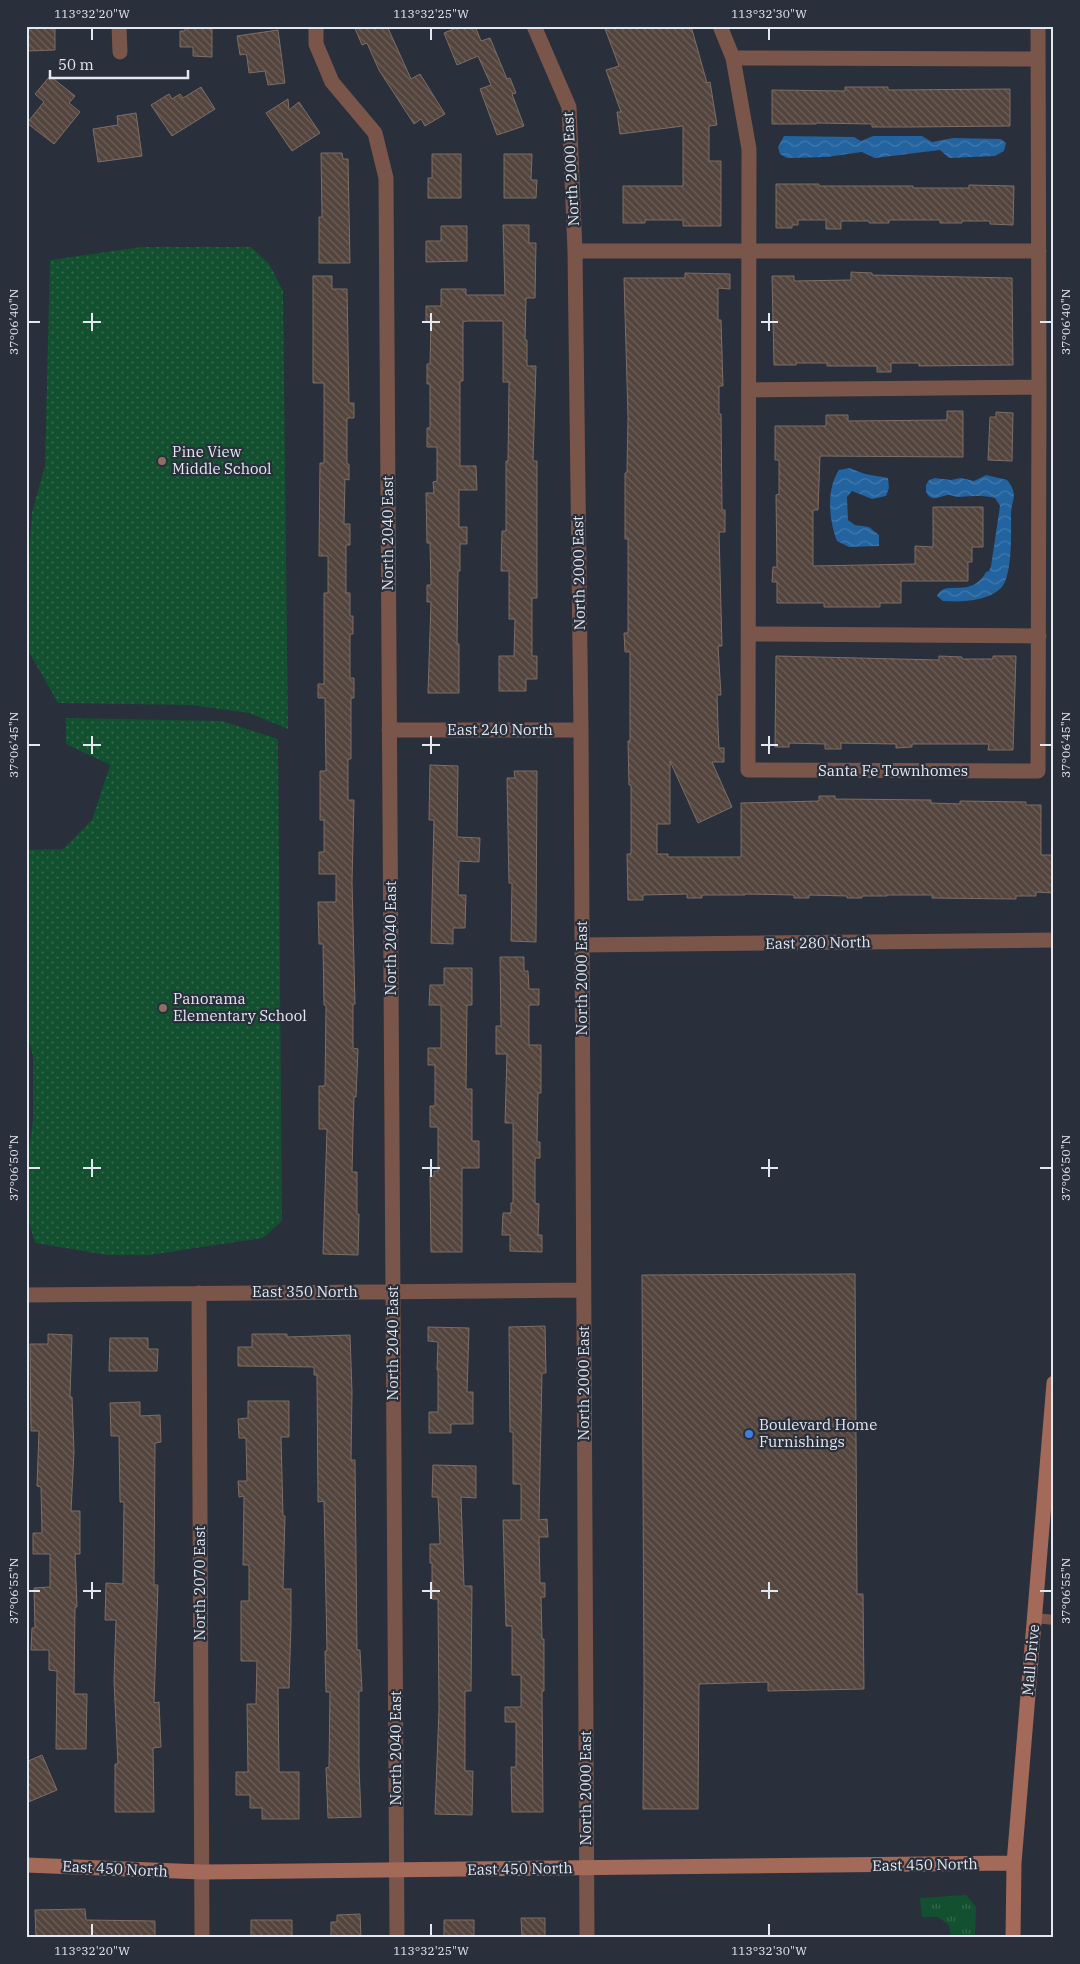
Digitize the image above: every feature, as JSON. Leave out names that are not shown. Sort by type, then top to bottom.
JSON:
[{"type":"street","points":[[119,26],[120,52]]},
{"type":"street","name":"North 2040 East","points":[[316,26],[316,44],[332,82],[375,133],[386,178],[397,1938]]},
{"type":"street","name":"North 2000 East","points":[[534,26],[569,107],[574,251],[581,730],[587,1938]]},
{"type":"street","points":[[720,26],[733,58],[749,149],[748,634],[1039,636],[1046,560],[1046,532],[1039,387],[1038,26]]},
{"type":"street","points":[[733,58],[1038,59]]},
{"type":"street","points":[[574,251],[1039,251]]},
{"type":"street","points":[[749,390],[1039,387]]},
{"type":"street","name":"Santa Fe Townhomes","points":[[748,634],[748,770],[1038,771],[1039,636]]},
{"type":"street","name":"East 240 North","points":[[389,730],[581,730]]},
{"type":"street","name":"East 280 North","points":[[582,945],[1054,940]]},
{"type":"street","name":"East 350 North","points":[[26,1294],[584,1290]]},
{"type":"street","name":"North 2070 East","points":[[199,1293],[202,1938]]},
{"type":"street","name":"Mall Drive","points":[[1014,1938],[1014,1864],[1054,1383]]},
{"type":"street","name":"East 450 North","points":[[26,1865],[202,1872],[1014,1864]]},
{"type":"lane","points":[[1034,1618],[1054,1620]]},
{"type":"green space","name":"Pine View Middle School","points":[[142,247],[251,247],[270,265],[283,291],[288,729],[249,713],[191,705],[58,703],[26,647],[26,601],[32,512],[45,466],[50,260]]},
{"type":"green space","name":"Panorama Elementary School","points":[[66,718],[222,721],[278,739],[282,1221],[263,1238],[149,1255],[107,1255],[35,1243],[26,1212],[26,1169],[33,1121],[33,1056],[26,1030],[26,850],[63,849],[92,820],[110,765],[66,744]]},
{"type":"green space","points":[[966,1895],[976,1907],[975,1938],[951,1938],[949,1925],[938,1917],[922,1917],[920,1898]]},
{"type":"water","points":[[784,136],[854,137],[861,141],[873,136],[922,136],[932,142],[953,138],[1001,139],[1006,143],[1004,151],[995,156],[949,158],[940,150],[875,158],[862,152],[827,157],[787,158],[780,154],[778,147]]},
{"type":"water","points":[[849,468],[865,474],[888,478],[889,488],[886,496],[872,499],[852,491],[847,497],[848,520],[855,525],[869,527],[879,535],[879,546],[849,547],[837,541],[832,524],[830,505],[832,486],[839,470]]},
{"type":"water","points":[[986,475],[1007,480],[1014,494],[1011,511],[1008,574],[1001,588],[989,596],[966,601],[943,601],[937,596],[941,591],[973,585],[989,571],[1000,506],[995,498],[986,496],[959,497],[948,495],[933,498],[927,494],[926,485],[929,480],[935,478],[951,480],[961,478],[974,481]]},
{"type":"building","points":[[26,26],[55,26],[55,50],[26,51]]},
{"type":"building","points":[[185,26],[212,26],[212,57],[193,56],[193,47],[180,47],[180,31],[185,31]]},
{"type":"building","points":[[354,26],[387,26],[411,79],[420,74],[445,114],[425,126],[421,119],[414,124],[379,70],[367,43],[362,45]]},
{"type":"building","points":[[461,26],[475,26],[481,41],[490,38],[507,79],[510,78],[516,93],[512,94],[524,126],[497,135],[480,89],[491,85],[478,56],[457,65],[444,33]]},
{"type":"building","points":[[604,26],[691,26],[707,83],[710,82],[717,125],[709,126],[709,161],[721,161],[721,226],[683,226],[683,220],[645,220],[645,223],[623,223],[623,186],[683,186],[683,126],[620,134],[617,112],[621,112],[606,70],[619,66]]},
{"type":"building","points":[[278,30],[285,83],[268,85],[265,71],[249,73],[247,57],[246,54],[240,55],[237,36]]},
{"type":"building","points":[[50,76],[75,96],[69,103],[80,112],[54,144],[27,123],[44,102],[35,94]]},
{"type":"building","points":[[201,87],[215,109],[172,136],[151,105],[169,94],[172,99],[180,94],[183,98]]},
{"type":"building","points":[[845,87],[888,87],[888,90],[1010,89],[1010,126],[872,127],[872,124],[772,124],[772,90],[845,91]]},
{"type":"building","points":[[288,99],[289,110],[299,102],[320,133],[292,151],[266,113]]},
{"type":"building","points":[[136,113],[142,156],[98,162],[93,129],[118,125],[117,116]]},
{"type":"building","points":[[321,153],[342,153],[343,159],[348,159],[350,263],[319,263],[319,217],[322,217]]},
{"type":"building","points":[[432,154],[461,154],[461,198],[428,198],[428,178],[432,178]]},
{"type":"building","points":[[504,154],[532,154],[531,180],[537,180],[536,198],[504,198]]},
{"type":"building","points":[[776,184],[913,186],[913,188],[969,188],[969,185],[1014,186],[1013,225],[990,224],[990,221],[940,223],[940,220],[889,220],[889,223],[869,223],[869,221],[841,221],[841,229],[826,229],[826,220],[798,220],[798,225],[792,225],[792,228],[776,228]]},
{"type":"building","points":[[503,225],[529,225],[529,243],[536,243],[535,298],[526,298],[525,340],[527,340],[527,366],[536,366],[533,461],[537,461],[537,598],[532,598],[532,656],[537,656],[537,679],[526,679],[526,691],[499,691],[499,656],[514,656],[515,619],[509,619],[509,571],[501,571],[502,531],[506,531],[509,382],[503,382],[503,321],[466,321],[463,322],[463,381],[460,381],[460,466],[476,466],[477,490],[459,490],[459,527],[467,527],[467,544],[460,544],[460,571],[458,571],[457,644],[459,644],[459,693],[428,693],[431,602],[427,602],[427,585],[431,585],[430,543],[427,543],[426,493],[434,493],[433,482],[437,481],[437,447],[427,447],[427,428],[430,428],[430,384],[427,384],[427,364],[430,364],[431,322],[426,322],[426,306],[441,306],[441,289],[466,289],[466,295],[505,295]]},
{"type":"building","points":[[441,226],[467,226],[467,261],[426,262],[426,241],[441,241]]},
{"type":"building","points":[[851,272],[872,273],[872,275],[1012,278],[1013,365],[919,366],[919,363],[891,363],[891,372],[877,372],[877,366],[827,366],[827,363],[774,365],[772,276],[794,276],[794,281],[851,280]]},
{"type":"building","points":[[685,273],[730,274],[730,289],[718,288],[718,320],[721,320],[723,386],[719,386],[719,414],[721,414],[722,510],[725,510],[725,532],[719,532],[722,646],[718,646],[721,695],[717,695],[719,748],[724,748],[724,762],[712,762],[732,807],[698,823],[670,761],[670,824],[657,824],[657,854],[668,854],[668,857],[741,857],[741,803],[819,801],[819,796],[835,796],[835,799],[931,800],[931,803],[960,804],[960,801],[1026,802],[1026,805],[1041,805],[1041,855],[1054,855],[1054,893],[1036,892],[1036,896],[1016,896],[1016,899],[932,898],[932,895],[887,895],[847,898],[847,896],[809,895],[809,898],[794,898],[794,895],[745,894],[702,895],[702,898],[687,898],[687,894],[643,895],[643,900],[628,900],[627,854],[631,854],[631,785],[629,785],[628,741],[630,741],[630,652],[625,652],[624,633],[628,633],[628,539],[625,539],[625,473],[627,473],[628,417],[624,278],[685,278]]},
{"type":"building","points":[[313,276],[332,276],[332,289],[347,289],[349,403],[354,403],[354,418],[347,418],[349,480],[345,479],[344,524],[350,524],[350,545],[346,545],[346,593],[350,593],[350,616],[353,616],[353,634],[350,634],[350,678],[354,678],[354,698],[351,698],[351,759],[348,759],[348,800],[354,800],[352,882],[355,1004],[353,1004],[353,1048],[358,1049],[356,1097],[354,1097],[352,1172],[357,1172],[358,1255],[323,1254],[327,1129],[319,1129],[319,1086],[325,1086],[326,1005],[324,1005],[323,944],[319,944],[318,902],[336,902],[336,874],[319,874],[319,852],[324,852],[324,820],[320,820],[320,771],[326,771],[325,698],[318,698],[318,684],[324,684],[324,593],[328,593],[328,556],[319,556],[320,463],[324,463],[324,383],[313,383]]},
{"type":"building","points":[[947,411],[963,411],[963,457],[820,456],[818,510],[813,510],[813,566],[915,564],[915,546],[933,547],[933,507],[983,507],[983,547],[972,547],[972,562],[968,562],[968,581],[901,581],[901,603],[880,603],[880,607],[824,607],[824,603],[777,603],[777,582],[772,582],[773,567],[777,567],[776,495],[779,494],[779,460],[775,460],[775,426],[826,426],[826,415],[848,415],[848,421],[947,420]]},
{"type":"building","points":[[996,412],[1013,413],[1012,461],[988,460],[990,417],[996,417]]},
{"type":"building","points":[[776,656],[939,660],[939,656],[962,657],[962,659],[993,659],[993,656],[1016,656],[1013,750],[988,750],[989,744],[912,744],[912,747],[896,748],[896,744],[841,743],[841,749],[825,749],[825,744],[789,743],[789,747],[775,747]]},
{"type":"building","points":[[430,765],[458,766],[457,837],[480,838],[479,862],[459,861],[458,895],[466,895],[465,928],[453,928],[453,944],[431,943],[434,820],[429,820]]},
{"type":"building","points":[[514,771],[537,771],[536,942],[511,941],[512,883],[509,883],[507,778],[515,778]]},
{"type":"building","points":[[500,957],[524,957],[524,971],[528,971],[529,989],[539,989],[539,1005],[529,1005],[529,1045],[541,1045],[541,1093],[538,1093],[537,1142],[540,1142],[540,1158],[535,1158],[535,1203],[539,1204],[538,1235],[542,1235],[542,1252],[510,1251],[510,1235],[502,1235],[503,1213],[511,1213],[511,1203],[513,1203],[513,1123],[505,1123],[507,1054],[496,1054],[496,1026],[501,1026]]},
{"type":"building","points":[[444,968],[472,968],[472,1005],[467,1005],[466,1089],[472,1089],[472,1141],[479,1141],[479,1168],[462,1168],[462,1252],[431,1252],[430,1176],[434,1176],[434,1171],[438,1171],[438,1127],[430,1127],[430,1106],[435,1106],[435,1065],[428,1065],[428,1048],[441,1048],[441,1005],[429,1005],[430,985],[444,985]]},
{"type":"building","name":"Boulevard Home Furnishings","points":[[855,1274],[857,1594],[863,1594],[864,1689],[768,1691],[768,1682],[699,1684],[698,1809],[643,1809],[642,1275]]},
{"type":"building","points":[[545,1326],[546,1373],[542,1373],[539,1520],[547,1519],[548,1537],[539,1537],[540,1583],[545,1583],[545,1597],[541,1597],[542,1639],[544,1639],[544,1691],[542,1691],[543,1812],[512,1812],[511,1767],[516,1767],[516,1722],[505,1722],[505,1707],[521,1707],[521,1675],[512,1675],[512,1626],[506,1626],[503,1520],[521,1520],[521,1484],[513,1484],[513,1432],[510,1432],[509,1327]]},
{"type":"building","points":[[428,1327],[469,1328],[467,1392],[473,1392],[473,1424],[451,1424],[451,1433],[429,1433],[429,1412],[438,1412],[438,1342],[428,1341]]},
{"type":"building","points":[[48,1334],[72,1335],[70,1397],[72,1397],[74,1452],[71,1511],[80,1511],[80,1554],[75,1554],[77,1607],[75,1607],[74,1694],[87,1694],[86,1749],[56,1749],[57,1671],[49,1670],[49,1650],[31,1650],[32,1628],[35,1628],[34,1588],[50,1587],[50,1554],[33,1554],[33,1533],[42,1533],[41,1487],[37,1486],[39,1431],[31,1431],[30,1344],[48,1344]]},
{"type":"building","points":[[252,1334],[287,1334],[287,1337],[350,1335],[352,1392],[351,1460],[355,1460],[357,1650],[360,1650],[362,1691],[359,1691],[361,1817],[328,1818],[326,1768],[329,1767],[330,1692],[326,1692],[324,1501],[318,1502],[317,1375],[314,1375],[314,1367],[238,1366],[238,1347],[252,1347]]},
{"type":"building","points":[[110,1338],[148,1338],[148,1349],[158,1349],[157,1371],[109,1371]]},
{"type":"building","points":[[248,1401],[289,1401],[289,1437],[281,1437],[283,1516],[285,1516],[283,1589],[291,1589],[291,1624],[289,1688],[278,1688],[279,1772],[299,1772],[299,1819],[262,1819],[262,1808],[250,1808],[250,1795],[236,1795],[236,1772],[248,1772],[247,1704],[256,1704],[257,1661],[241,1661],[241,1601],[249,1601],[249,1565],[243,1565],[244,1496],[239,1497],[238,1481],[247,1481],[246,1438],[239,1438],[238,1419],[248,1418]]},
{"type":"building","points":[[140,1402],[140,1416],[160,1415],[161,1442],[155,1443],[154,1585],[158,1585],[154,1703],[159,1702],[161,1747],[153,1748],[154,1812],[115,1812],[115,1764],[118,1764],[114,1681],[116,1620],[105,1620],[106,1583],[123,1584],[124,1502],[120,1502],[119,1436],[111,1436],[110,1403]]},
{"type":"building","points":[[433,1465],[476,1466],[476,1498],[461,1497],[464,1586],[472,1586],[471,1691],[465,1691],[465,1771],[473,1771],[472,1815],[435,1814],[439,1709],[438,1599],[432,1599],[430,1544],[440,1544],[438,1497],[432,1497]]},
{"type":"building","points":[[42,1755],[57,1790],[26,1803],[26,1762]]},
{"type":"building","points":[[85,1909],[86,1920],[155,1921],[155,1938],[36,1938],[35,1910]]},
{"type":"building","points":[[360,1914],[361,1938],[331,1938],[331,1922],[337,1922],[337,1915]]},
{"type":"building","points":[[521,1918],[545,1918],[545,1938],[522,1938]]},
{"type":"building","points":[[251,1920],[292,1920],[292,1938],[251,1938]]},
{"type":"building","points":[[444,1920],[474,1920],[474,1938],[444,1938]]},
{"type":"place","name":"Pine View Middle School","points":[[162,461]]},
{"type":"place","name":"Panorama Elementary School","points":[[163,1008]]},
{"type":"place","name":"Boulevard Home Furnishings","points":[[749,1434]]}]
